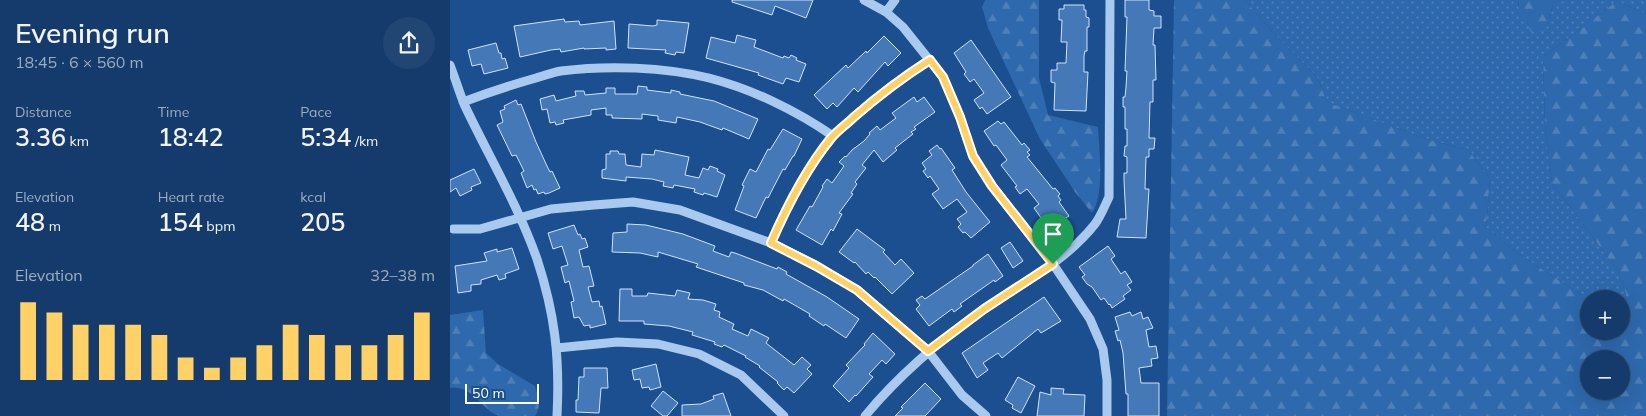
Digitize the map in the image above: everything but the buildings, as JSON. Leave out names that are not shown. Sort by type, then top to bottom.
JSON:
[{"type":"street","points":[[864,0],[886,12],[903,26],[943,77],[960,117],[973,156],[992,186],[1053,264],[1090,319],[1103,349],[1107,380],[1107,416]]},
{"type":"street","points":[[886,12],[895,0]]},
{"type":"street","points":[[865,416],[878,400],[928,351],[984,309],[1053,264],[1078,243],[1096,223],[1109,197],[1110,0]]},
{"type":"street","points":[[771,243],[787,207],[812,164],[833,136],[880,95],[930,60]]},
{"type":"street","points":[[450,65],[463,102],[520,218],[536,258],[552,314],[557,348],[559,377],[558,416]]},
{"type":"street","points":[[463,102],[507,86],[560,71],[615,68],[668,70],[710,78],[764,98],[808,120],[833,136]]},
{"type":"street","points":[[453,229],[480,229],[551,209],[634,202],[680,210],[771,243],[857,290],[928,351],[962,395],[986,416]]},
{"type":"street","points":[[557,348],[617,342],[658,344],[699,354],[741,375],[784,416]]},
{"type":"green space","points":[[985,0],[1039,0],[1039,78],[1048,115],[1098,127],[1100,184],[1099,195],[1092,213],[1075,192],[1040,139],[988,28],[982,7]]},
{"type":"green space","points":[[1174,0],[1245,0],[1278,38],[1317,77],[1327,102],[1426,139],[1468,150],[1490,178],[1486,227],[1514,251],[1580,294],[1580,340],[1630,340],[1630,290],[1625,290],[1618,272],[1552,183],[1545,126],[1543,57],[1617,1],[1646,14],[1646,416],[1167,416]]},
{"type":"green space","points":[[1245,0],[1518,0],[1519,9],[1548,25],[1554,0],[1646,0],[1646,14],[1617,1],[1543,57],[1545,126],[1552,183],[1618,272],[1625,290],[1580,290],[1580,294],[1514,251],[1486,227],[1490,178],[1468,150],[1426,139],[1327,102],[1317,77],[1278,38]]},
{"type":"green space","points":[[1518,0],[1554,0],[1548,25],[1531,32],[1519,9]]},
{"type":"green space","points":[[483,310],[486,353],[498,364],[535,386],[539,405],[535,416],[499,416],[492,413],[465,390],[450,388],[450,315]]},
{"type":"route","points":[[930,60],[943,77],[960,117],[973,156],[992,186],[1053,264],[984,309],[928,351],[857,290],[771,243],[787,207],[812,164],[833,136],[867,106],[930,60]]}]
